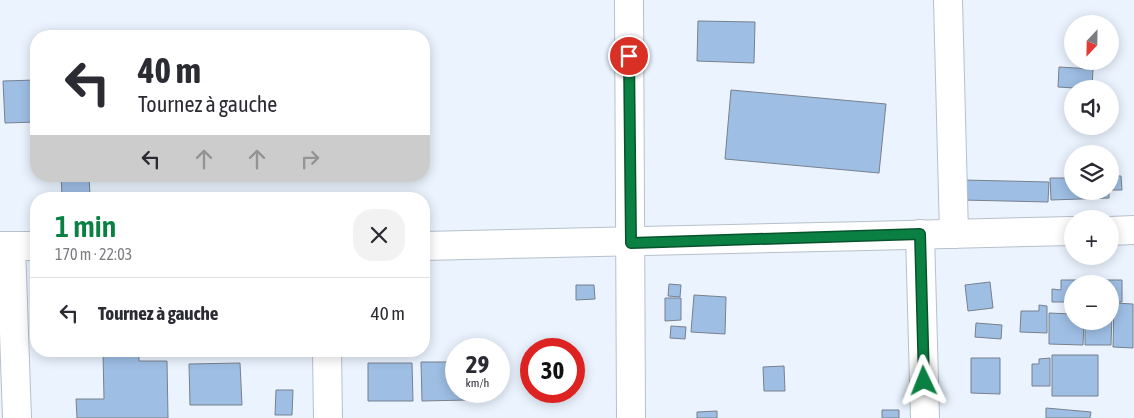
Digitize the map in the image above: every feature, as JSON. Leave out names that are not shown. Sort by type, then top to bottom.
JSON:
[{"type":"main road","points":[[629,0],[631,418]]},
{"type":"main road","points":[[948,0],[954,234]]},
{"type":"main road","points":[[1119,231],[1134,230]]},
{"type":"main road","points":[[430,246],[631,243],[1064,231]]},
{"type":"main road","points":[[920,234],[925,418]]},
{"type":"main road","points":[[16,246],[17,418]]},
{"type":"main road","points":[[328,357],[328,418]]},
{"type":"building","points":[[698,21],[755,22],[754,63],[697,61]]},
{"type":"building","points":[[1059,67],[1064,67],[1064,70],[1093,70],[1092,80],[1064,80],[1064,87],[1058,87]]},
{"type":"building","points":[[30,80],[30,122],[5,123],[3,81]]},
{"type":"building","points":[[731,90],[886,104],[879,173],[725,159]]},
{"type":"building","points":[[1119,176],[1121,176],[1122,190],[1119,190]]},
{"type":"building","points":[[1050,178],[1064,178],[1064,200],[1051,200]]},
{"type":"building","points":[[963,180],[1049,182],[1048,202],[962,200]]},
{"type":"building","points":[[61,182],[89,182],[90,192],[62,192]]},
{"type":"building","points":[[1061,280],[1064,280],[1064,302],[1052,302],[1052,289],[1061,290]]},
{"type":"building","points":[[1119,280],[1122,280],[1122,302],[1119,302]]},
{"type":"building","points":[[990,282],[993,308],[968,311],[965,285]]},
{"type":"building","points":[[669,284],[681,285],[680,297],[668,296]]},
{"type":"building","points":[[576,285],[594,285],[595,299],[576,300]]},
{"type":"building","points":[[694,295],[726,297],[725,334],[691,332]]},
{"type":"building","points":[[665,298],[681,298],[681,320],[665,321]]},
{"type":"building","points":[[1119,303],[1133,304],[1133,348],[1113,347],[1113,330],[1119,330]]},
{"type":"building","points":[[1039,305],[1047,306],[1047,333],[1020,332],[1021,311],[1039,311]]},
{"type":"building","points":[[1049,313],[1064,314],[1064,330],[1084,330],[1083,345],[1049,344]]},
{"type":"building","points":[[976,323],[1002,325],[1001,339],[975,337]]},
{"type":"building","points":[[671,326],[686,327],[685,339],[670,338]]},
{"type":"building","points":[[1085,330],[1111,330],[1111,345],[1085,345]]},
{"type":"building","points":[[1052,355],[1098,355],[1098,396],[1052,396]]},
{"type":"building","points":[[103,357],[139,357],[139,361],[167,361],[168,418],[77,418],[76,399],[104,399]]},
{"type":"building","points":[[971,358],[1000,358],[1000,394],[971,393]]},
{"type":"building","points":[[1050,358],[1050,386],[1032,386],[1032,364],[1039,364],[1039,359]]},
{"type":"building","points":[[421,362],[445,362],[445,400],[422,401]]},
{"type":"building","points":[[240,363],[242,405],[190,405],[189,364]]},
{"type":"building","points":[[368,363],[412,363],[413,401],[368,401]]},
{"type":"building","points":[[784,366],[785,391],[764,391],[763,367]]},
{"type":"building","points":[[276,390],[293,390],[292,415],[275,415]]},
{"type":"building","points":[[1046,408],[1091,412],[1090,418],[1046,418]]},
{"type":"building","points":[[882,410],[899,410],[899,418],[882,418]]},
{"type":"building","points":[[717,411],[717,418],[697,418],[697,412]]},
{"type":"route","points":[[629,56],[631,243],[920,234],[924,381]]}]
